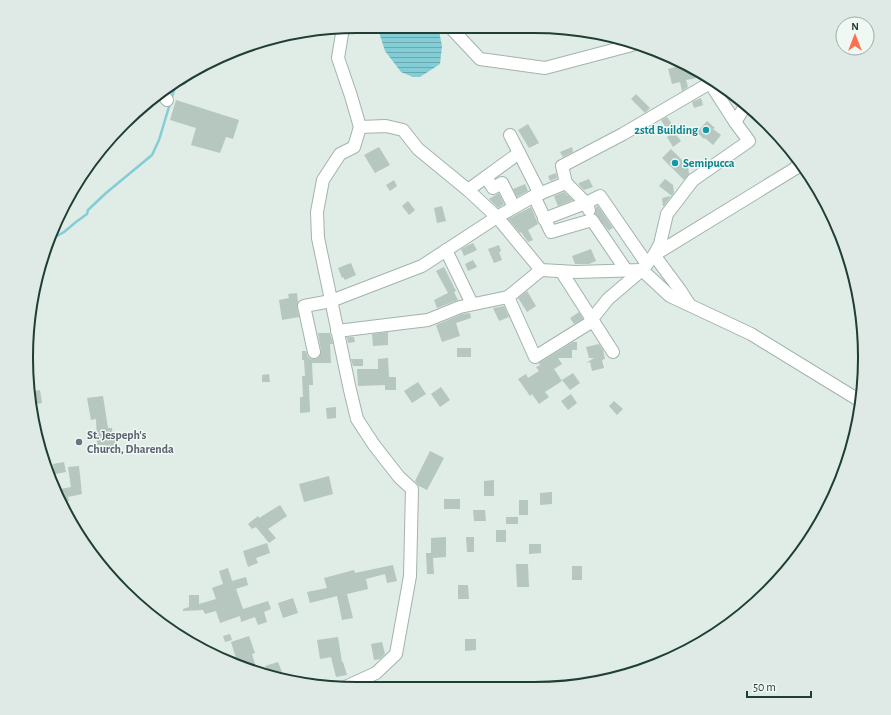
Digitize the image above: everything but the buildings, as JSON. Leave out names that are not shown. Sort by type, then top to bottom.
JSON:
[{"type":"street","points":[[456,33],[480,58],[545,68],[626,47]]},
{"type":"street","points":[[342,34],[338,58],[360,127],[354,148],[340,154],[323,180],[317,212],[318,238],[357,419],[398,477],[412,490],[410,576],[396,654],[376,673],[356,682]]},
{"type":"street","points":[[626,270],[592,220],[586,203],[566,183],[562,166],[623,134],[708,84]]},
{"type":"street","points":[[360,127],[386,126],[403,130],[418,149],[468,190],[497,217],[541,270],[561,272],[626,270],[647,263],[660,244],[667,214],[693,180],[749,141],[713,87]]},
{"type":"street","points":[[735,122],[743,110]]},
{"type":"street","points":[[510,135],[537,195],[544,219],[551,232],[592,220]]},
{"type":"street","points":[[468,190],[519,153]]},
{"type":"street","points":[[508,297],[535,357],[588,324],[608,299],[647,263],[796,167]]},
{"type":"street","points":[[486,176],[493,188],[502,183],[514,207]]},
{"type":"street","points":[[314,352],[304,306],[331,301],[422,266],[514,207],[537,195],[566,183]]},
{"type":"street","points":[[544,219],[600,196],[670,296],[751,334],[855,398]]},
{"type":"street","points":[[446,250],[472,304]]},
{"type":"street","points":[[647,263],[680,290],[689,304]]},
{"type":"street","points":[[337,331],[428,320],[460,307],[508,297],[541,270]]},
{"type":"street","points":[[561,272],[613,352]]},
{"type":"water","points":[[379,33],[439,33],[442,46],[440,64],[420,77],[413,77],[401,72],[385,51]]},
{"type":"waterway","points":[[57,236],[87,214],[88,210],[106,193],[152,155],[159,140],[174,90]]},
{"type":"place","name":"2std Building","points":[[706,130]]},
{"type":"place","name":"Semipucca","points":[[675,163]]},
{"type":"place","name":"St. Jespeph's Church, Dharenda","points":[[79,442]]}]
